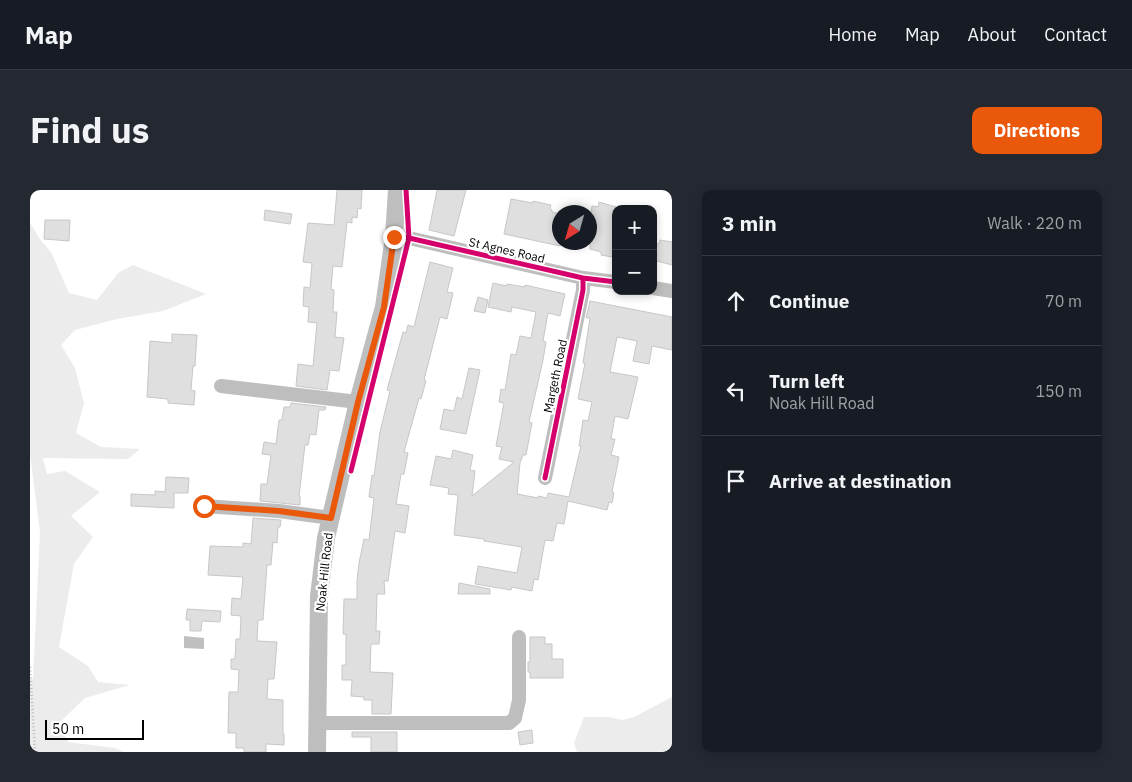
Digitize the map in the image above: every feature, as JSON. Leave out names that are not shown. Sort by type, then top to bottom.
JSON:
[{"type":"main road","name":"Noak Hill Road","points":[[317,752],[319,596],[326,538],[358,402],[384,307],[394,237],[397,190]]},
{"type":"street","name":"St Agnes Road","points":[[394,237],[409,238],[583,278],[612,282]]},
{"type":"street","name":"Margeth Road","points":[[545,478],[583,290],[583,278]]},
{"type":"street","points":[[657,289],[672,292]]},
{"type":"street","points":[[221,386],[358,402]]},
{"type":"street","points":[[204,506],[279,511],[331,518]]},
{"type":"street","points":[[317,723],[509,722],[515,718],[520,700],[519,637]]},
{"type":"path","points":[[30,667],[35,752]]},
{"type":"shaded area","points":[[30,223],[51,252],[69,293],[97,300],[118,273],[133,265],[206,294],[163,311],[117,319],[75,330],[61,345],[75,368],[84,403],[76,433],[101,447],[140,449],[128,459],[43,458],[47,474],[65,471],[100,492],[71,516],[93,537],[74,564],[59,647],[88,666],[98,682],[130,685],[85,698],[58,724],[68,742],[115,748],[124,752],[30,752],[30,679],[33,679],[40,532],[30,454]]},
{"type":"shaded area","points":[[184,636],[204,638],[204,649],[184,648]]},
{"type":"shaded area","points":[[672,697],[672,752],[577,752],[574,743],[584,717],[609,717],[622,720],[634,717]]},
{"type":"building","points":[[337,190],[362,190],[361,209],[358,208],[357,218],[352,217],[352,223],[347,222],[342,267],[333,266],[331,289],[334,290],[333,312],[337,312],[335,337],[344,338],[339,371],[330,370],[327,390],[296,386],[298,364],[313,366],[317,323],[308,322],[309,307],[303,306],[304,287],[310,288],[312,263],[303,262],[308,223],[334,225]]},
{"type":"building","points":[[437,190],[466,190],[454,236],[429,230]]},
{"type":"building","points":[[511,199],[551,205],[552,244],[504,234]]},
{"type":"building","points":[[599,202],[612,206],[612,257],[601,255],[601,252],[594,250],[597,250]]},
{"type":"building","points":[[265,210],[292,214],[290,224],[264,220]]},
{"type":"building","points":[[45,220],[70,220],[69,241],[44,239]]},
{"type":"building","points":[[660,240],[672,242],[672,265],[657,261],[657,244],[659,244]]},
{"type":"building","points":[[430,262],[453,268],[447,292],[453,293],[447,319],[440,317],[424,380],[426,381],[421,399],[419,398],[404,452],[408,453],[404,474],[401,474],[396,504],[409,506],[405,533],[395,531],[388,581],[384,581],[385,594],[377,594],[376,631],[380,631],[379,644],[371,644],[370,672],[393,673],[391,714],[372,714],[372,700],[351,696],[352,680],[342,680],[342,665],[346,665],[346,634],[343,634],[344,599],[357,599],[359,563],[364,539],[369,540],[374,498],[369,497],[380,432],[390,391],[387,390],[403,332],[406,333],[408,325],[414,327]]},
{"type":"building","points":[[493,283],[507,286],[507,284],[525,287],[525,285],[565,294],[560,316],[548,313],[543,341],[546,342],[543,360],[529,422],[532,423],[526,455],[523,455],[520,463],[517,494],[538,498],[538,496],[547,498],[548,493],[569,497],[581,446],[579,446],[583,420],[588,421],[592,402],[578,399],[585,363],[583,363],[590,318],[586,318],[590,301],[672,317],[672,350],[652,346],[649,364],[633,361],[637,341],[617,337],[610,372],[638,377],[628,419],[615,416],[611,439],[615,439],[611,455],[619,457],[612,492],[614,493],[612,503],[609,502],[607,510],[568,501],[564,524],[557,523],[553,541],[545,540],[538,580],[534,579],[532,591],[512,587],[511,590],[475,584],[478,566],[517,573],[522,547],[454,535],[458,495],[448,494],[449,488],[430,485],[436,456],[451,459],[453,450],[473,455],[470,470],[475,471],[472,496],[514,462],[499,459],[502,447],[496,446],[504,403],[499,402],[501,389],[505,390],[511,354],[516,355],[520,336],[531,338],[536,312],[512,307],[511,312],[488,307]]},
{"type":"building","points":[[478,297],[488,300],[485,313],[474,311]]},
{"type":"building","points":[[172,334],[197,335],[191,390],[195,391],[194,405],[168,403],[168,399],[147,397],[150,341],[172,343]]},
{"type":"building","points":[[469,368],[480,370],[466,434],[440,429],[444,409],[454,411],[457,397],[462,399]]},
{"type":"building","points":[[291,403],[326,407],[325,410],[319,410],[316,435],[310,434],[308,445],[305,445],[299,496],[300,505],[260,501],[261,484],[267,484],[271,455],[262,454],[264,442],[276,444],[279,420],[282,420],[284,407],[290,407]]},
{"type":"building","points":[[166,477],[189,478],[188,493],[174,493],[174,508],[131,506],[131,494],[155,495],[155,491],[165,492]]},
{"type":"building","points":[[253,518],[281,520],[280,527],[278,527],[277,543],[273,542],[271,565],[267,565],[263,620],[258,620],[257,641],[277,642],[274,679],[268,679],[267,699],[283,700],[284,745],[266,744],[266,752],[244,752],[244,748],[236,748],[236,733],[228,733],[229,692],[238,692],[239,670],[231,669],[231,659],[235,659],[236,639],[240,639],[241,616],[231,615],[232,598],[241,599],[243,577],[208,575],[210,546],[243,547],[243,543],[251,544]]},
{"type":"building","points":[[459,583],[490,589],[490,594],[458,594]]},
{"type":"building","points":[[187,609],[221,611],[220,622],[202,621],[201,631],[190,631],[190,620],[186,620]]},
{"type":"building","points":[[530,637],[545,637],[545,644],[552,644],[552,659],[563,659],[563,678],[530,678],[528,662],[530,662]]},
{"type":"building","points":[[532,730],[533,743],[520,745],[518,732]]},
{"type":"building","points":[[352,732],[397,732],[397,752],[371,752],[371,737],[352,737]]},
{"type":"cycle path","points":[[351,471],[409,238],[406,190]]},
{"type":"cycle path","points":[[394,237],[409,238],[583,278],[612,282]]},
{"type":"cycle path","points":[[545,478],[583,290],[583,278]]},
{"type":"route","points":[[204,506],[279,511],[331,518],[358,402],[384,307],[394,237]]}]
